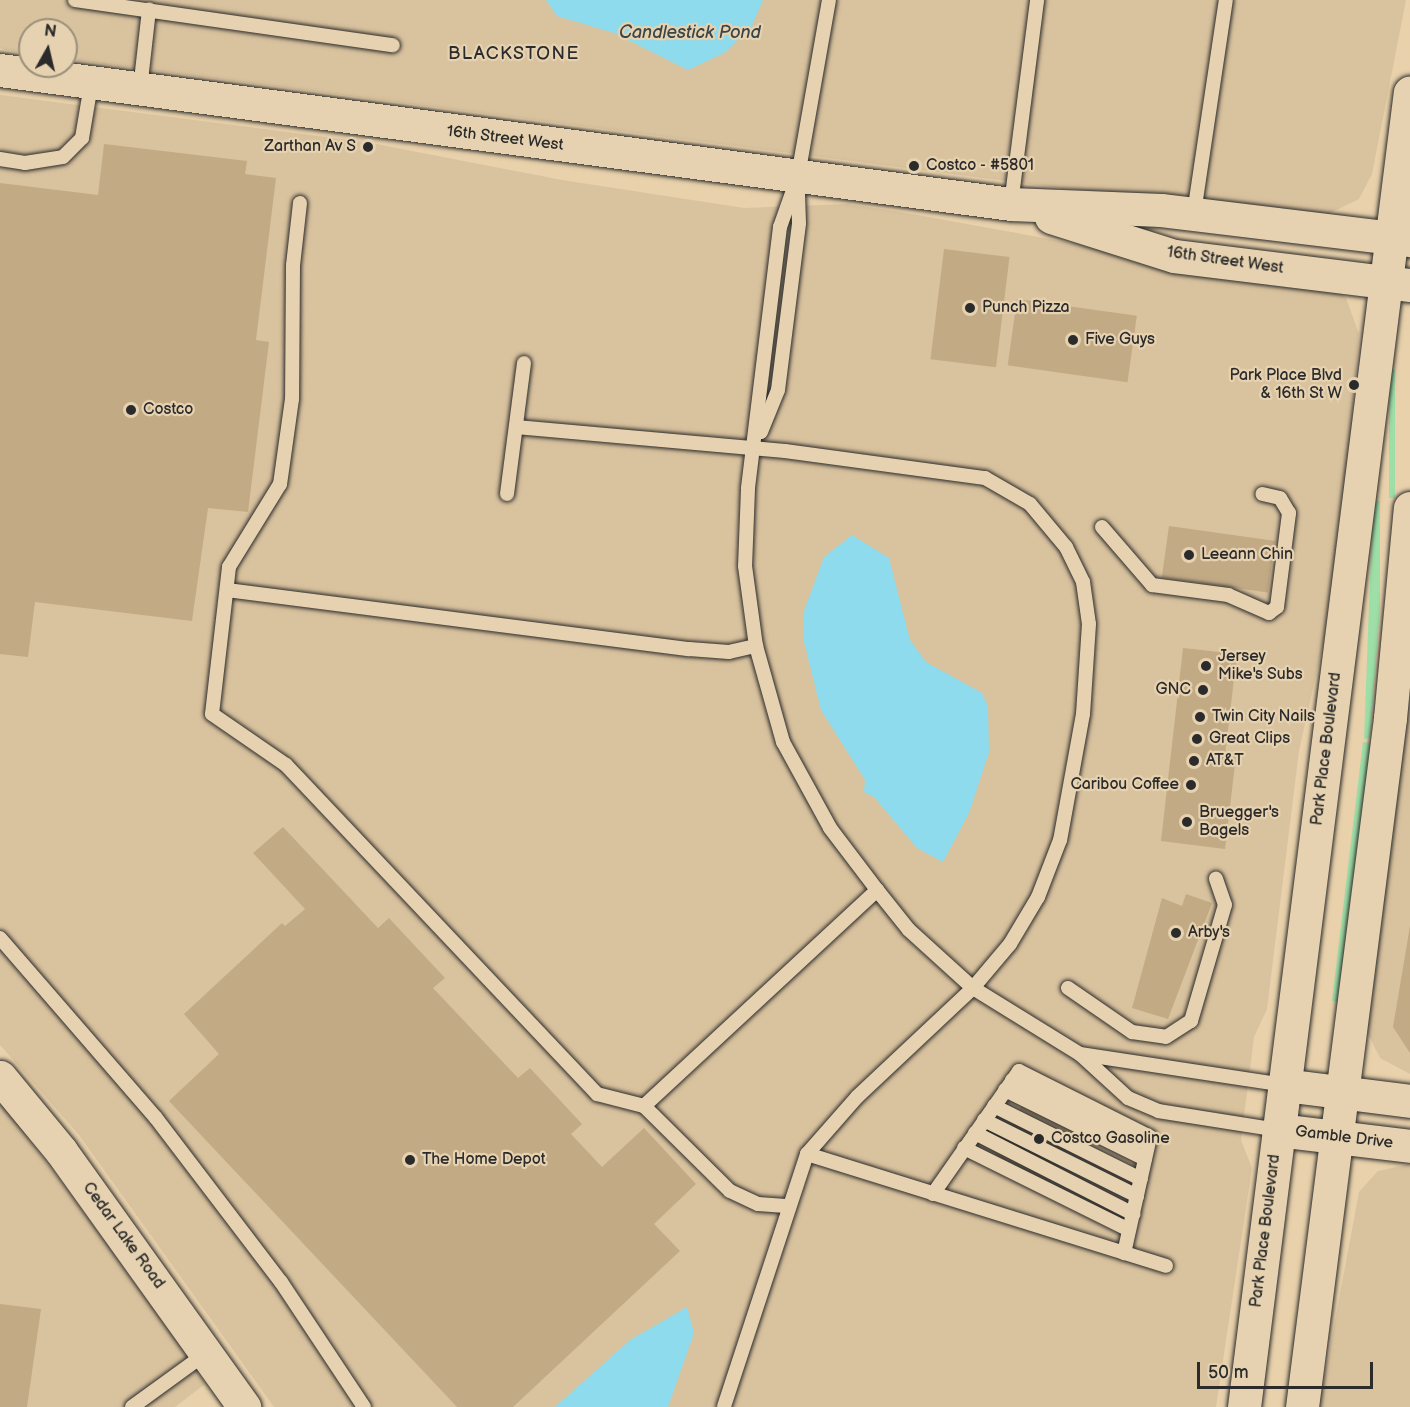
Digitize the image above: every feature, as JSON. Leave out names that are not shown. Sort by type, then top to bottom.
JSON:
[{"type":"street","name":"16th Street West","points":[[0,70],[140,92],[1011,204],[1194,213],[1400,239]]},
{"type":"street","name":"Park Place Boulevard","points":[[1244,1407],[1284,1085],[1397,284],[1410,92]]},
{"type":"street","name":"16th Street West","points":[[1011,204],[1174,256],[1397,284]]},
{"type":"street","points":[[1302,1407],[1339,1138],[1410,508]]},
{"type":"street","name":"Cedar Lake Road","points":[[0,1077],[61,1151],[208,1352],[243,1404]]},
{"type":"street","points":[[1284,1085],[1410,1101]]},
{"type":"street","name":"Gamble Drive","points":[[1278,1130],[1410,1146]]},
{"type":"lane","points":[[75,0],[393,45]]},
{"type":"lane","points":[[829,0],[798,176],[799,223],[778,390],[753,451],[745,566],[756,646],[783,742],[801,779],[877,890],[909,930],[973,988],[1080,1054],[1104,1081],[1158,1111],[1278,1130]]},
{"type":"lane","points":[[1011,204],[1037,0]]},
{"type":"lane","points":[[1194,213],[1226,0]]},
{"type":"lane","points":[[140,92],[149,10]]},
{"type":"lane","points":[[0,159],[26,163],[63,157],[82,138],[91,85]]},
{"type":"lane","points":[[300,203],[293,265],[292,399],[279,484],[229,567],[212,714],[286,765],[597,1094],[644,1106],[730,1191],[758,1204],[789,1206]]},
{"type":"lane","points":[[507,494],[524,363]]},
{"type":"lane","points":[[516,427],[985,478],[1030,504],[1066,547],[1083,582],[1089,624],[1083,714],[1060,840],[1021,925],[973,988],[856,1097],[807,1154],[724,1407]]},
{"type":"lane","points":[[1102,527],[1152,585],[1228,595],[1269,613],[1277,607],[1289,513],[1280,498],[1262,494]]},
{"type":"lane","points":[[227,590],[689,649],[729,652],[756,646]]},
{"type":"lane","points":[[1068,988],[1132,1032],[1166,1037],[1191,1022],[1225,905],[1216,879]]},
{"type":"lane","points":[[644,1106],[877,890]]},
{"type":"lane","points":[[0,938],[156,1118],[281,1282],[364,1407]]},
{"type":"lane","points":[[1080,1054],[1284,1085]]},
{"type":"lane","points":[[933,1194],[1019,1071],[1150,1137],[1124,1253]]},
{"type":"lane","points":[[1009,1085],[1146,1152]]},
{"type":"lane","points":[[994,1106],[1141,1179]]},
{"type":"lane","points":[[984,1120],[1137,1196]]},
{"type":"lane","points":[[975,1133],[1133,1214]]},
{"type":"lane","points":[[964,1148],[1129,1230]]},
{"type":"lane","points":[[807,1154],[1166,1266]]},
{"type":"lane","points":[[132,1407],[208,1352]]},
{"type":"shaded area","points":[[0,0],[1406,0],[1372,174],[1359,199],[1326,215],[1044,186],[78,61],[78,18],[18,18],[18,52],[0,48]]},
{"type":"shaded area","points":[[0,95],[371,143],[562,180],[744,208],[847,204],[895,211],[1336,291],[1346,298],[1359,334],[1346,488],[1324,639],[1299,751],[1267,1009],[1254,1037],[1241,1140],[1252,1168],[1216,1407],[274,1407],[79,1135],[0,1045]]},
{"type":"shaded area","points":[[1410,623],[1410,1074],[1380,1058],[1366,1030]]},
{"type":"shaded area","points":[[0,1101],[172,1330],[205,1384],[175,1407],[0,1407]]},
{"type":"shaded area","points":[[1410,1164],[1410,1407],[1319,1407],[1359,1192],[1378,1171]]},
{"type":"green space","points":[[1389,370],[1395,370],[1395,498],[1389,498]]},
{"type":"green space","points":[[1373,500],[1380,501],[1380,608],[1370,738],[1364,739]]},
{"type":"green space","points":[[1363,742],[1371,743],[1338,1002],[1332,1001]]},
{"type":"water","name":"Candlestick Pond","points":[[546,0],[763,0],[751,28],[724,53],[688,70],[614,33],[557,16]]},
{"type":"water","points":[[852,535],[889,558],[910,640],[926,662],[982,693],[988,706],[989,752],[969,813],[943,862],[917,848],[874,797],[864,792],[865,780],[821,710],[803,638],[804,611],[824,557]]},
{"type":"water","points":[[687,1307],[694,1333],[668,1407],[555,1407],[630,1340]]},
{"type":"building","name":"Costco","points":[[104,144],[247,161],[245,174],[276,178],[256,340],[269,342],[248,512],[208,508],[192,621],[35,602],[28,657],[0,654],[0,183],[98,195]]},
{"type":"building","name":"Punch Pizza","points":[[944,249],[1010,257],[996,367],[930,359]]},
{"type":"building","name":"Five Guys","points":[[1017,299],[1137,316],[1127,382],[1008,365]]},
{"type":"building","points":[[1169,526],[1275,541],[1268,592],[1162,577]]},
{"type":"building","points":[[1183,648],[1237,654],[1225,755],[1236,756],[1225,849],[1161,841]]},
{"type":"building","name":"The Home Depot","points":[[283,827],[378,928],[389,918],[445,978],[433,988],[518,1078],[530,1068],[582,1124],[571,1134],[602,1167],[644,1128],[696,1184],[654,1224],[680,1251],[513,1407],[457,1407],[169,1101],[219,1054],[184,1014],[282,923],[285,926],[305,909],[253,853]]},
{"type":"building","name":"Arby's","points":[[1186,894],[1212,903],[1168,1019],[1132,1008],[1162,898],[1182,906]]},
{"type":"building","points":[[1410,926],[1410,1053],[1393,1027]]},
{"type":"building","name":"Costco Gasoline","points":[[1033,1084],[1086,1111],[1045,1193],[991,1166]]},
{"type":"building","points":[[0,1304],[41,1309],[27,1407],[0,1407]]},
{"type":"place","name":"Zarthan Av S","points":[[368,147]]},
{"type":"place","name":"Costco - #5801","points":[[914,166]]},
{"type":"place","name":"Punch Pizza","points":[[970,308]]},
{"type":"place","name":"Five Guys","points":[[1073,340]]},
{"type":"place","name":"Park Place Blvd & 16th St W","points":[[1354,385]]},
{"type":"place","name":"Costco","points":[[131,410]]},
{"type":"place","name":"Leeann Chin","points":[[1189,555]]},
{"type":"place","name":"Jersey Mike's Subs","points":[[1206,666]]},
{"type":"place","name":"GNC","points":[[1203,690]]},
{"type":"place","name":"Twin City Nails","points":[[1200,717]]},
{"type":"place","name":"Great Clips","points":[[1197,739]]},
{"type":"place","name":"AT&T","points":[[1194,761]]},
{"type":"place","name":"Caribou Coffee","points":[[1191,785]]},
{"type":"place","name":"Bruegger's Bagels","points":[[1187,822]]},
{"type":"place","name":"Arby's","points":[[1176,933]]},
{"type":"place","name":"Costco Gasoline","points":[[1039,1139]]},
{"type":"place","name":"The Home Depot","points":[[410,1160]]},
{"type":"district","name":"BLACKSTONE","points":[[514,54]]}]
